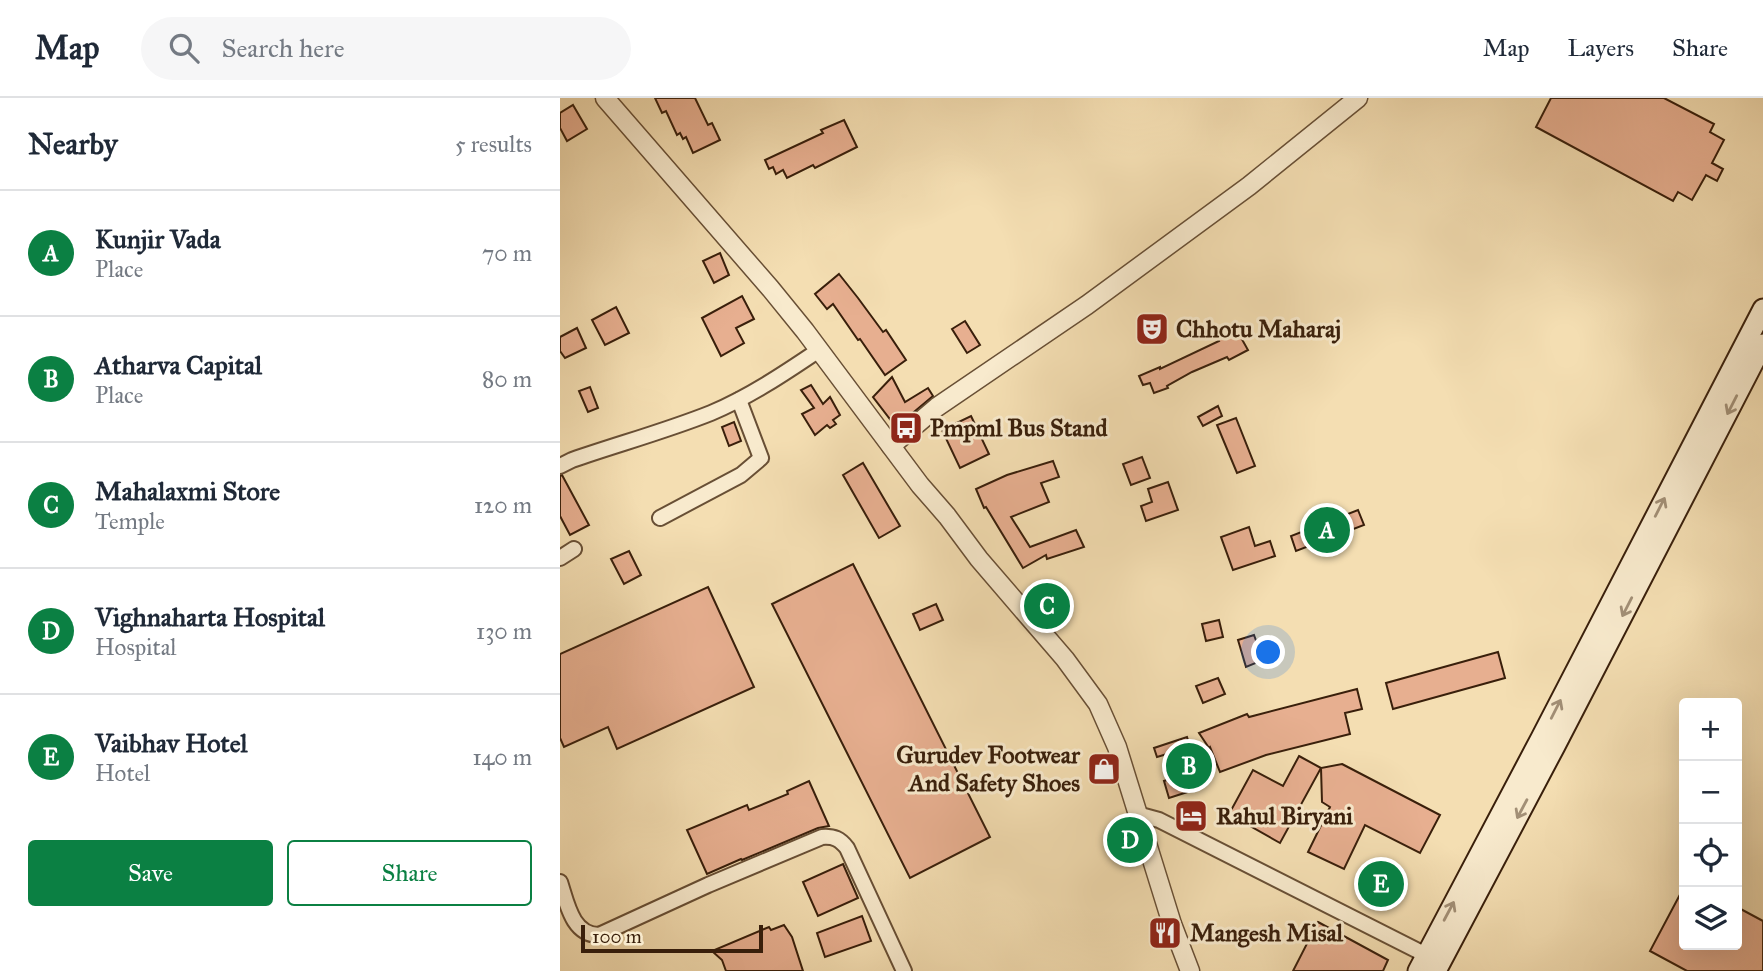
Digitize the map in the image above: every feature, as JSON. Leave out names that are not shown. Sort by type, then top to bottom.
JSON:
[{"type":"main road","points":[[1430,965],[1541,738],[1763,309]]},
{"type":"main road","points":[[1430,965],[1562,734],[1763,344]]},
{"type":"street","points":[[605,98],[769,288],[979,559],[1065,659],[1098,704],[1117,747],[1172,924],[1190,971]]},
{"type":"street","points":[[891,446],[937,407],[1087,305],[1238,194],[1358,98]]},
{"type":"street","points":[[560,466],[711,413],[738,400],[819,350]]},
{"type":"street","points":[[660,517],[741,475],[761,458],[738,400]]},
{"type":"street","points":[[560,558],[574,549]]},
{"type":"street","points":[[1137,814],[1159,820],[1430,965]]},
{"type":"street","points":[[560,882],[579,928],[586,933],[599,935],[784,853],[830,836],[837,838],[847,848],[904,971]]},
{"type":"building","points":[[655,98],[695,98],[708,125],[712,123],[720,140],[693,153],[686,137],[683,139],[680,133],[677,135],[666,111],[662,113]]},
{"type":"building","points":[[1551,98],[1664,98],[1714,124],[1710,132],[1724,140],[1712,163],[1723,169],[1717,181],[1706,175],[1692,200],[1678,192],[1673,201],[1536,127]]},
{"type":"building","points":[[573,105],[587,129],[567,141],[560,128],[560,113]]},
{"type":"building","points":[[844,120],[857,147],[815,168],[813,165],[787,178],[783,170],[776,174],[773,167],[769,169],[765,160],[823,133],[821,130]]},
{"type":"building","points":[[720,253],[729,275],[714,283],[703,261]]},
{"type":"building","points":[[839,274],[883,332],[886,330],[906,360],[885,375],[833,304],[827,309],[815,294]]},
{"type":"building","points":[[742,296],[754,319],[736,328],[744,343],[721,356],[702,318]]},
{"type":"building","points":[[616,307],[629,333],[605,345],[592,320]]},
{"type":"building","points":[[965,321],[980,345],[967,353],[952,329]]},
{"type":"building","points":[[1235,327],[1248,350],[1229,360],[1227,357],[1192,372],[1167,386],[1168,388],[1154,393],[1150,383],[1143,385],[1139,376],[1219,341],[1217,337]]},
{"type":"building","points":[[577,328],[586,348],[565,358],[560,351],[560,337]]},
{"type":"building","points":[[892,377],[905,402],[928,388],[933,396],[896,427],[873,397]]},
{"type":"building","points":[[811,385],[823,404],[830,397],[840,415],[833,420],[836,424],[830,428],[827,425],[815,435],[802,414],[814,408],[801,390]]},
{"type":"building","points":[[590,387],[598,408],[588,412],[579,391]]},
{"type":"building","points":[[1218,406],[1222,416],[1203,426],[1198,417]]},
{"type":"building","points":[[971,416],[989,454],[960,468],[942,430]]},
{"type":"building","points":[[1236,418],[1255,466],[1237,473],[1217,425]]},
{"type":"building","points":[[734,422],[741,441],[729,446],[722,427]]},
{"type":"building","points":[[1142,457],[1150,478],[1131,485],[1123,464]]},
{"type":"building","points":[[1053,461],[1059,477],[1041,483],[1049,502],[1011,517],[1030,547],[1076,530],[1084,547],[1047,559],[1046,555],[1023,568],[986,507],[984,508],[976,489],[1007,475]]},
{"type":"building","points":[[863,463],[900,526],[879,538],[843,475]]},
{"type":"building","points":[[562,475],[589,525],[570,535],[560,516]]},
{"type":"building","points":[[1168,482],[1178,510],[1146,521],[1141,506],[1152,502],[1148,489]]},
{"type":"building","points":[[1358,510],[1364,525],[1296,551],[1291,536]]},
{"type":"building","points":[[1249,527],[1255,546],[1270,541],[1275,556],[1233,570],[1221,537]]},
{"type":"building","points":[[629,551],[641,575],[624,584],[611,559]]},
{"type":"building","points":[[853,564],[990,837],[910,878],[772,604]]},
{"type":"building","points":[[708,587],[754,687],[617,749],[608,727],[564,747],[560,738],[560,654]]},
{"type":"building","points":[[936,604],[943,620],[920,630],[913,614]]},
{"type":"building","points":[[1219,620],[1223,637],[1206,641],[1202,624]]},
{"type":"building","points":[[1254,635],[1263,660],[1246,667],[1238,640]]},
{"type":"building","points":[[1498,652],[1505,678],[1393,709],[1386,683]]},
{"type":"building","points":[[1218,678],[1225,694],[1203,703],[1196,686]]},
{"type":"building","points":[[1357,689],[1362,709],[1345,713],[1350,734],[1266,755],[1220,772],[1210,747],[1199,733],[1247,714],[1249,717]]},
{"type":"building","points":[[1187,737],[1203,787],[1169,798],[1164,781],[1184,774],[1177,751],[1157,757],[1154,748]]},
{"type":"building","points":[[1299,756],[1321,768],[1280,843],[1229,814],[1253,770],[1283,786]]},
{"type":"building","points":[[1342,764],[1440,815],[1420,853],[1365,825],[1344,869],[1308,852],[1330,807],[1322,802],[1321,768]]},
{"type":"building","points":[[809,781],[829,826],[818,828],[707,874],[687,830],[747,805],[749,810],[788,794],[787,791]]},
{"type":"building","points":[[843,864],[858,898],[818,916],[803,882]]},
{"type":"building","points":[[1679,896],[1679,950],[1742,950],[1742,910],[1763,921],[1763,971],[1687,971],[1650,951]]},
{"type":"building","points":[[862,916],[871,941],[825,957],[817,933]]},
{"type":"building","points":[[1318,922],[1388,960],[1383,971],[1293,971]]},
{"type":"building","points":[[784,925],[792,937],[803,971],[726,971],[722,960],[712,951],[769,927],[771,930]]},
{"type":"place","name":"Chhotu Maharaj","points":[[1152,329]]},
{"type":"place","name":"Pmpml Bus Stand","points":[[906,428]]},
{"type":"place","name":"Kunjir Vada","points":[[1327,530]]},
{"type":"place","name":"Mahalaxmi Store","points":[[1047,606]]},
{"type":"place","name":"Atharva Capital","points":[[1189,766]]},
{"type":"place","name":"Gurudev Footwear And Safety Shoes","points":[[1104,769]]},
{"type":"place","name":"Rahul Biryani","points":[[1191,816]]},
{"type":"place","name":"Vighnaharta Hospital","points":[[1130,840]]},
{"type":"place","name":"Vaibhav Hotel","points":[[1381,884]]},
{"type":"place","name":"Mangesh Misal","points":[[1165,933]]}]
